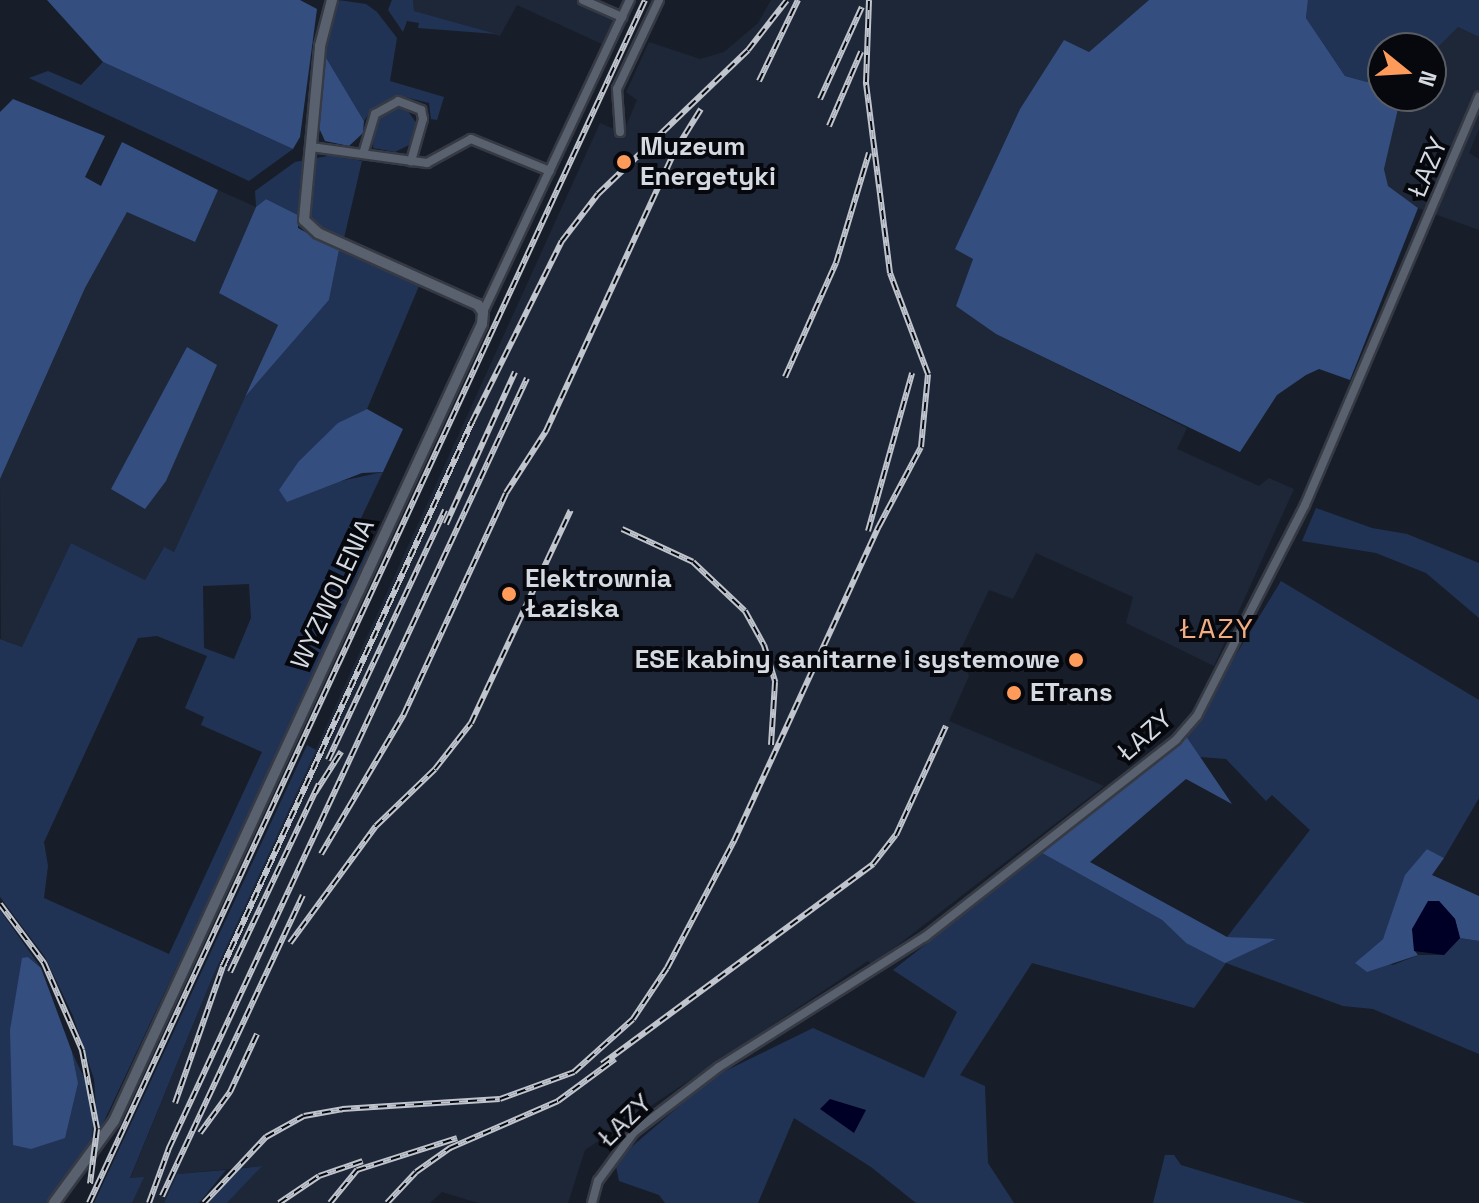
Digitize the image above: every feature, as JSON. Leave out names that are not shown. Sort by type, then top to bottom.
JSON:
[{"type":"street","points":[[332,0],[320,46],[304,220],[308,227],[483,312],[630,0]]},
{"type":"street","points":[[583,0],[622,17]]},
{"type":"street","points":[[620,132],[617,89],[659,0]]},
{"type":"street","name":"ŁAZY","points":[[592,1203],[598,1181],[634,1132],[719,1067],[925,937],[1176,740],[1197,716],[1305,505],[1479,97]]},
{"type":"street","points":[[363,154],[375,114],[398,101],[421,110],[423,119],[411,161]]},
{"type":"street","points":[[311,147],[427,163],[471,139],[550,171]]},
{"type":"street","name":"WYZWOLENIA","points":[[54,1203],[96,1141],[114,1121],[483,312]]},
{"type":"shaded area","points":[[47,0],[300,0],[317,9],[300,137],[293,149],[103,62]]},
{"type":"shaded area","points":[[338,0],[366,4],[377,12],[397,38],[390,81],[444,97],[437,120],[431,119],[429,103],[397,95],[373,108],[364,121],[325,56]]},
{"type":"shaded area","points":[[392,0],[413,0],[414,11],[496,34],[418,28],[419,23],[407,21],[403,32],[388,10]]},
{"type":"shaded area","points":[[413,0],[576,0],[618,17],[604,45],[517,5],[500,36],[414,11]]},
{"type":"shaded area","points":[[771,0],[1149,0],[1089,52],[1064,41],[1020,109],[956,248],[973,259],[957,306],[996,334],[1187,428],[1177,449],[1259,486],[1269,478],[1294,489],[1214,666],[1126,623],[1133,597],[1036,553],[1013,599],[989,590],[959,653],[969,676],[949,721],[1104,786],[872,965],[868,961],[585,1150],[568,1203],[478,1203],[442,1192],[430,1203],[227,1203],[261,1166],[177,1174],[164,1203],[132,1203],[143,1178],[130,1179],[213,976],[600,123],[623,133],[637,100],[626,92],[649,42],[700,59],[724,52],[758,23]]},
{"type":"shaded area","points":[[1149,0],[1308,0],[1306,18],[1345,76],[1367,82],[1367,112],[1397,112],[1384,169],[1388,186],[1418,208],[1350,380],[1319,369],[1306,375],[1277,395],[1240,452],[996,334],[956,306],[973,259],[955,249],[1020,109],[1064,40],[1089,52]]},
{"type":"shaded area","points":[[1308,0],[1479,0],[1479,37],[1458,27],[1447,38],[1447,32],[1367,32],[1367,82],[1345,76],[1306,18]]},
{"type":"shaded area","points":[[1458,27],[1479,37],[1479,129],[1469,153],[1479,159],[1479,230],[1418,208],[1388,186],[1384,169],[1397,112],[1447,112],[1447,38]]},
{"type":"shaded area","points":[[325,56],[364,121],[363,133],[349,146],[325,141],[319,128]]},
{"type":"shaded area","points":[[103,62],[293,149],[249,181],[29,78],[48,71],[81,85]]},
{"type":"shaded area","points":[[13,99],[105,136],[85,177],[101,186],[122,142],[218,190],[195,242],[127,212],[85,288],[0,479],[0,112]]},
{"type":"shaded area","points":[[405,107],[417,124],[411,144],[395,152],[373,148],[374,129],[384,111]]},
{"type":"shaded area","points":[[333,155],[362,161],[344,238],[266,199],[256,207],[255,191],[295,162]]},
{"type":"shaded area","points":[[218,190],[256,207],[219,293],[278,325],[174,552],[163,548],[145,580],[71,543],[22,647],[1,639],[0,479],[85,288],[127,211],[194,242]]},
{"type":"shaded area","points":[[266,199],[298,215],[298,228],[339,250],[329,300],[245,397],[278,325],[219,293],[256,207]]},
{"type":"shaded area","points":[[339,250],[419,286],[367,409],[338,424],[299,461],[341,481],[383,472],[353,535],[371,554],[98,1134],[94,1079],[73,1016],[45,957],[0,897],[0,639],[22,647],[71,543],[145,580],[164,547],[174,552],[245,397],[329,300]],"holes":[[[249,584],[251,618],[234,659],[204,648],[203,586]],[[157,636],[207,656],[185,708],[204,717],[201,725],[262,752],[169,954],[44,898],[48,866],[44,842],[138,638]]]},
{"type":"shaded area","points":[[187,347],[217,365],[166,481],[145,509],[111,489]]},
{"type":"shaded area","points":[[367,409],[403,429],[383,472],[362,473],[287,502],[279,490],[299,461],[338,423]]},
{"type":"shaded area","points":[[1316,508],[1372,528],[1407,534],[1479,563],[1479,618],[1426,573],[1376,553],[1302,541]]},
{"type":"shaded area","points":[[1281,581],[1479,700],[1479,798],[1444,858],[1427,849],[1383,939],[1362,957],[1393,965],[1418,955],[1444,955],[1460,938],[1479,941],[1479,1054],[1373,1009],[1343,1006],[1226,963],[1194,1008],[1032,963],[960,1075],[985,1086],[988,1163],[1014,1203],[916,1203],[871,1167],[794,1118],[758,1203],[665,1203],[659,1195],[619,1181],[615,1161],[713,1077],[813,1028],[924,1078],[957,1012],[893,970],[1042,853],[1162,920],[1186,943],[1275,940],[1227,937],[1310,830],[1272,795],[1266,801],[1226,759],[1200,757],[1186,736]]},
{"type":"shaded area","points":[[1186,736],[1232,804],[1186,779],[1090,862],[1227,937],[1276,939],[1225,963],[1186,943],[1162,920],[1042,853]]},
{"type":"shaded area","points":[[307,745],[316,750],[213,976],[130,1178],[144,1177],[132,1203],[94,1203]]},
{"type":"shaded area","points":[[1427,849],[1444,858],[1432,875],[1479,896],[1479,941],[1460,938],[1455,919],[1439,901],[1414,950],[1418,955],[1367,972],[1355,963],[1383,939],[1405,875]]},
{"type":"shaded area","points":[[1428,901],[1439,901],[1455,919],[1460,938],[1444,955],[1414,951],[1412,929]]},
{"type":"shaded area","points":[[0,910],[41,968],[28,957],[78,1083],[72,1052],[86,1082],[93,1123],[92,1141],[50,1203],[0,1203]]},
{"type":"shaded area","points":[[28,957],[41,968],[72,1052],[78,1083],[65,1138],[31,1149],[13,1145],[10,1030],[22,958]]},
{"type":"shaded area","points":[[830,1099],[866,1110],[854,1133],[820,1109]]},
{"type":"shaded area","points":[[1165,1155],[1174,1155],[1181,1165],[1306,1203],[1153,1203]]},
{"type":"shaded area","points":[[262,1166],[227,1203],[209,1203],[236,1169]]},
{"type":"shaded area","points":[[226,1170],[199,1203],[164,1203],[177,1174]]},
{"type":"railway","points":[[89,1203],[645,0]]},
{"type":"railway","points":[[175,1103],[223,966],[472,422],[562,241],[598,194],[748,50],[787,0]]},
{"type":"railway","points":[[759,81],[798,0]]},
{"type":"railway","points":[[204,1203],[266,1137],[304,1116],[342,1109],[500,1099],[574,1072],[633,1019],[667,968],[734,841],[879,526],[921,447],[928,374],[890,273],[866,82],[869,0]]},
{"type":"railway","points":[[820,99],[862,7]]},
{"type":"railway","points":[[829,126],[861,52]]},
{"type":"railway","points":[[321,854],[404,714],[506,493],[546,431],[676,149],[701,109]]},
{"type":"railway","points":[[785,377],[836,263],[869,153]]},
{"type":"railway","points":[[446,524],[515,372]]},
{"type":"railway","points":[[868,531],[912,373]]},
{"type":"railway","points":[[149,1203],[169,1148],[527,378]]},
{"type":"railway","points":[[328,760],[445,510]]},
{"type":"railway","points":[[290,943],[376,826],[435,769],[471,723],[571,510]]},
{"type":"railway","points":[[622,529],[693,562],[745,611],[764,645],[775,682],[771,745]]},
{"type":"railway","points":[[602,1064],[873,864],[896,835],[946,726]]},
{"type":"railway","points":[[315,793],[341,752]]},
{"type":"railway","points":[[230,972],[319,784]]},
{"type":"railway","points":[[162,1196],[303,895]]},
{"type":"railway","points":[[0,904],[44,963],[82,1050],[97,1129],[90,1184]]},
{"type":"railway","points":[[200,1133],[230,1092],[257,1034]]},
{"type":"railway","points":[[387,1203],[416,1172],[450,1148],[558,1101],[615,1059]]},
{"type":"railway","points":[[330,1203],[357,1170],[457,1138]]},
{"type":"railway","points":[[279,1203],[319,1176],[363,1161]]},
{"type":"place","name":"Muzeum Energetyki","points":[[624,162]]},
{"type":"place","name":"Elektrownia Łaziska","points":[[509,594]]},
{"type":"place","name":"ESE kabiny sanitarne i systemowe","points":[[1076,660]]},
{"type":"place","name":"ETrans","points":[[1014,693]]},
{"type":"district","name":"ŁAZY","points":[[1217,628]]}]
